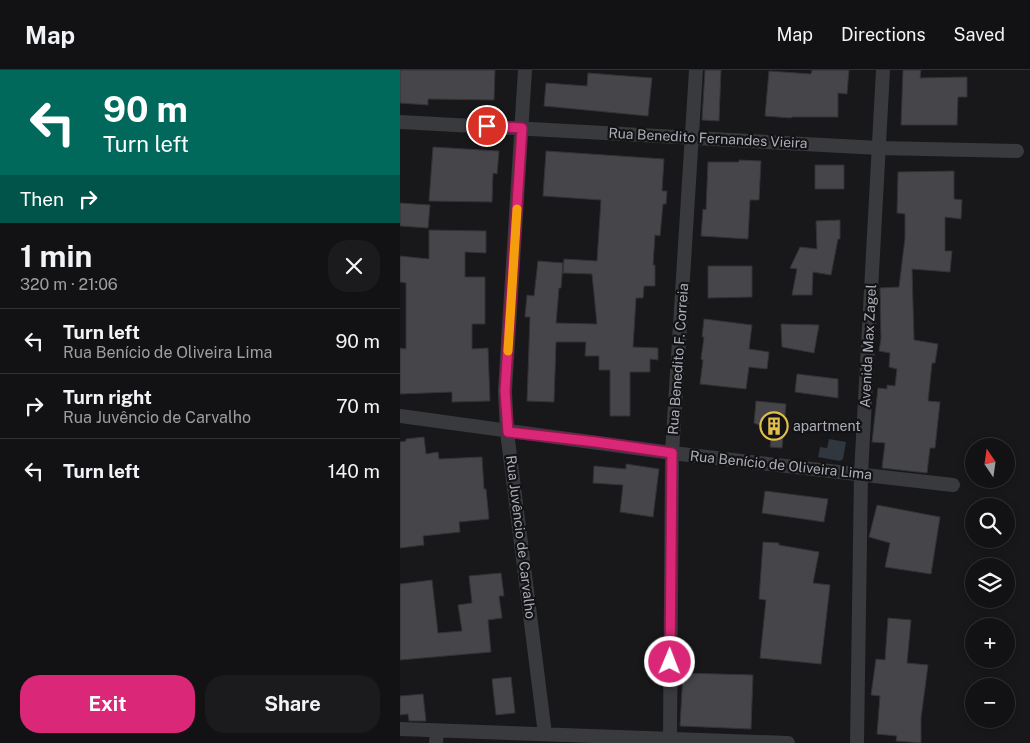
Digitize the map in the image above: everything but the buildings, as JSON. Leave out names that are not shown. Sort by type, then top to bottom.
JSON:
[{"type":"street","name":"Rua Juvêncio de Carvalho","points":[[525,70],[505,391],[508,432],[545,734]]},
{"type":"street","name":"Rua Benedito F. Correia","points":[[670,738],[672,453],[696,70]]},
{"type":"street","name":"Avenida Max Zagel","points":[[857,743],[861,474],[883,70]]},
{"type":"street","name":"Rua Benedito Fernandes Vieira","points":[[400,122],[878,148],[1017,151]]},
{"type":"street","name":"Rua Benício de Oliveira Lima","points":[[400,416],[672,453],[953,485]]},
{"type":"street","points":[[400,729],[436,737],[545,734],[595,739],[670,738],[788,743]]},
{"type":"shaded area","points":[[829,439],[846,442],[843,459],[840,461],[818,457],[820,447],[827,448]]},
{"type":"slow traffic","points":[[508,351],[517,209]]},
{"type":"place","name":"apartment","points":[[774,426]]},
{"type":"route","points":[[487,126],[522,128],[505,391],[508,432],[672,453],[670,662]]}]
